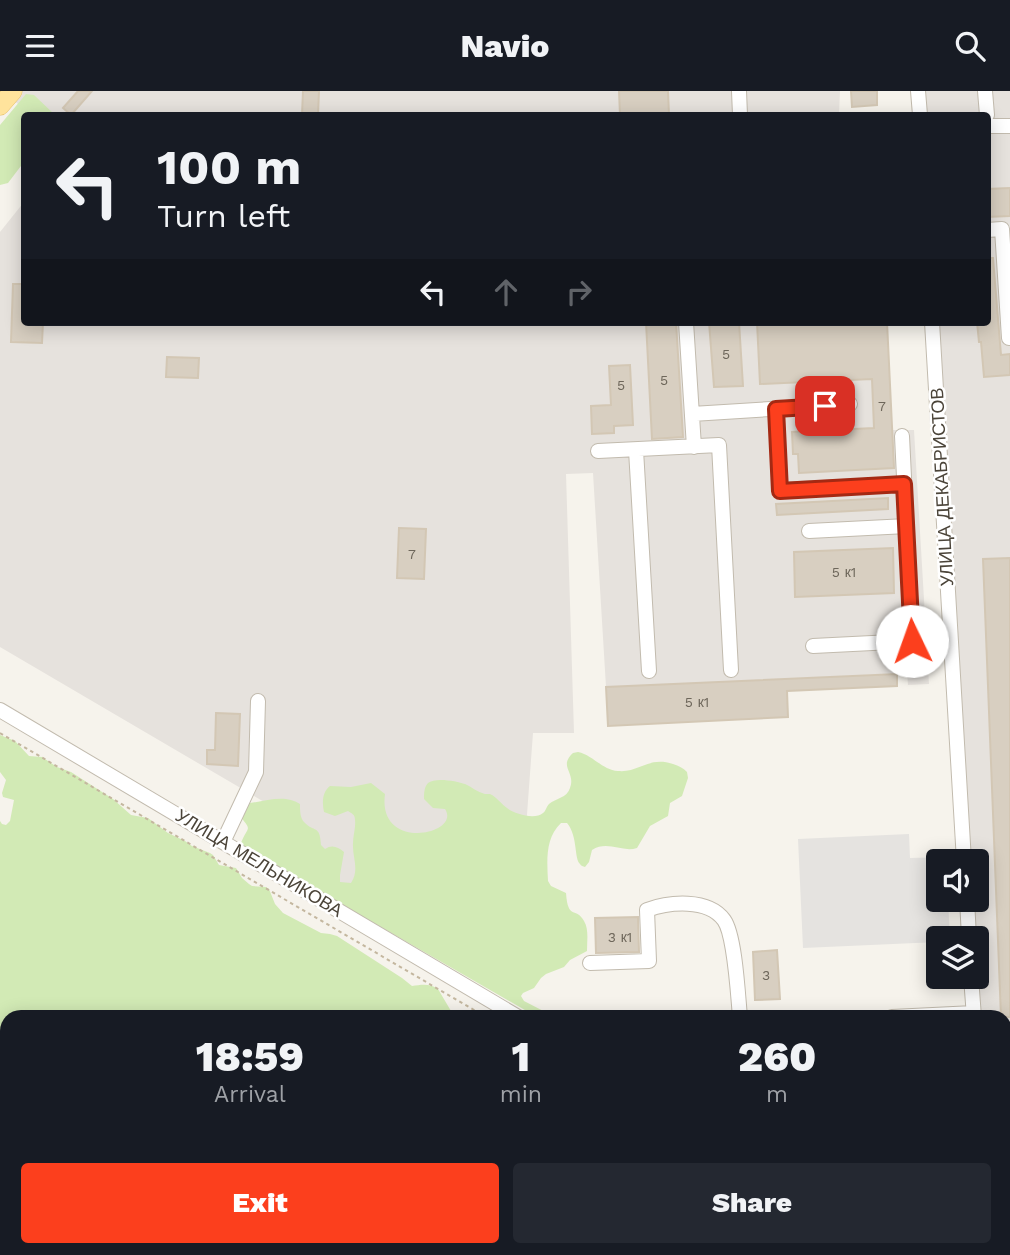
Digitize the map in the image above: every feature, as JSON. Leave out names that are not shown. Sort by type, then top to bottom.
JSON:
[{"type":"main road","points":[[0,106],[13,91]]},
{"type":"street","points":[[739,91],[740,112]]},
{"type":"street","points":[[918,91],[919,112]]},
{"type":"street","points":[[985,91],[987,112]]},
{"type":"street","points":[[991,125],[1010,126]]},
{"type":"street","points":[[991,230],[1002,229],[1009,338]]},
{"type":"street","points":[[686,326],[695,447]]},
{"type":"street","name":"УЛИЦА ДЕКАБРИСТОВ","points":[[932,326],[963,849]]},
{"type":"street","points":[[692,414],[850,404]]},
{"type":"street","points":[[776,409],[780,491],[904,484]]},
{"type":"street","points":[[813,646],[912,641],[902,436]]},
{"type":"street","points":[[598,451],[719,445],[731,670]]},
{"type":"street","points":[[636,450],[649,671]]},
{"type":"street","points":[[809,531],[907,526]]},
{"type":"street","points":[[223,842],[256,772],[258,701]]},
{"type":"street","name":"УЛИЦА МЕЛЬНИКОВА","points":[[0,710],[506,1010]]},
{"type":"street","points":[[590,963],[649,961],[647,910],[662,905],[699,905],[715,912],[724,920],[730,934],[739,1010]]},
{"type":"street","points":[[972,989],[974,1010]]},
{"type":"path","points":[[0,733],[474,1010]]},
{"type":"shaded area","points":[[19,91],[840,91],[839,112],[27,112],[12,99]]},
{"type":"shaded area","points":[[922,91],[1010,91],[1010,1010],[981,1010],[979,989],[989,989],[989,926],[976,926],[975,912],[989,912],[989,849],[970,849],[937,326],[991,326],[991,112],[923,112]]},
{"type":"shaded area","points":[[21,206],[21,326],[887,326],[892,430],[914,430],[929,684],[908,685],[907,673],[606,687],[593,473],[566,474],[574,733],[533,733],[514,991],[290,864],[290,817],[0,647],[0,232]]},
{"type":"shaded area","points":[[909,834],[910,858],[926,858],[926,912],[949,912],[949,926],[926,926],[926,943],[803,948],[798,839]]},
{"type":"green space","points":[[26,94],[34,95],[52,112],[21,112],[21,166],[8,183],[0,185],[0,125]]},
{"type":"green space","points":[[0,735],[15,741],[29,756],[42,757],[71,772],[113,799],[131,815],[148,818],[168,833],[210,853],[219,865],[236,868],[242,878],[252,886],[269,889],[275,904],[283,913],[321,933],[337,936],[412,986],[435,987],[450,1010],[0,1010],[0,821],[6,825],[10,821],[14,800],[3,797],[6,780],[0,772]]},
{"type":"green space","points":[[573,753],[588,756],[607,768],[618,771],[664,762],[681,767],[687,772],[688,778],[682,796],[670,803],[668,816],[650,826],[637,848],[598,847],[592,850],[585,867],[578,861],[573,834],[567,823],[561,823],[556,829],[548,850],[548,881],[551,886],[566,893],[570,910],[584,921],[587,928],[587,951],[570,960],[564,967],[546,974],[534,988],[523,993],[521,996],[524,1001],[541,1010],[525,1010],[244,848],[241,843],[248,829],[239,815],[244,804],[273,799],[294,801],[300,804],[303,820],[318,831],[321,845],[325,849],[335,847],[344,852],[340,882],[351,883],[355,868],[355,818],[348,811],[335,816],[324,812],[323,798],[330,786],[351,787],[371,783],[385,794],[386,812],[393,824],[405,831],[418,833],[442,826],[447,818],[445,809],[433,808],[424,799],[424,791],[431,781],[446,780],[465,784],[492,795],[514,812],[535,816],[543,813],[549,804],[569,791],[571,778],[567,762]]},
{"type":"building","points":[[78,91],[92,91],[74,112],[68,112],[63,108]]},
{"type":"building","points":[[303,91],[319,91],[318,112],[302,112]]},
{"type":"building","points":[[619,91],[668,91],[669,112],[620,112]]},
{"type":"building","points":[[851,91],[877,91],[877,105],[852,107]]},
{"type":"building","points":[[1010,188],[1010,216],[991,217],[991,189]]},
{"type":"building","points":[[993,258],[1001,355],[1010,354],[1010,375],[984,377],[977,326],[991,326]]},
{"type":"building","points":[[13,284],[21,284],[21,326],[43,326],[42,343],[11,342]]},
{"type":"building","points":[[646,326],[676,326],[683,437],[652,439]]},
{"type":"building","points":[[709,326],[739,326],[743,386],[714,387]]},
{"type":"building","points":[[757,326],[887,326],[894,468],[799,473],[798,454],[793,454],[792,432],[874,428],[872,379],[760,384]]},
{"type":"building","points":[[167,357],[199,358],[198,378],[166,377]]},
{"type":"building","points":[[630,365],[633,425],[614,426],[614,433],[592,434],[591,406],[611,405],[609,366]]},
{"type":"building","points":[[888,498],[888,509],[777,515],[776,504]]},
{"type":"building","points":[[399,528],[426,529],[424,579],[397,578]]},
{"type":"building","points":[[893,548],[894,593],[795,597],[794,552]]},
{"type":"building","points":[[1010,558],[1010,1010],[1001,1010],[983,559]]},
{"type":"building","points":[[897,674],[897,686],[787,691],[788,717],[608,726],[606,687]]},
{"type":"building","points":[[216,713],[240,714],[238,766],[207,764],[207,750],[215,750]]},
{"type":"building","points":[[638,917],[639,952],[596,953],[595,918]]},
{"type":"building","points":[[777,950],[780,999],[755,1000],[753,952]]},
{"type":"route","points":[[825,406],[776,409],[780,491],[904,484],[912,641]]}]
